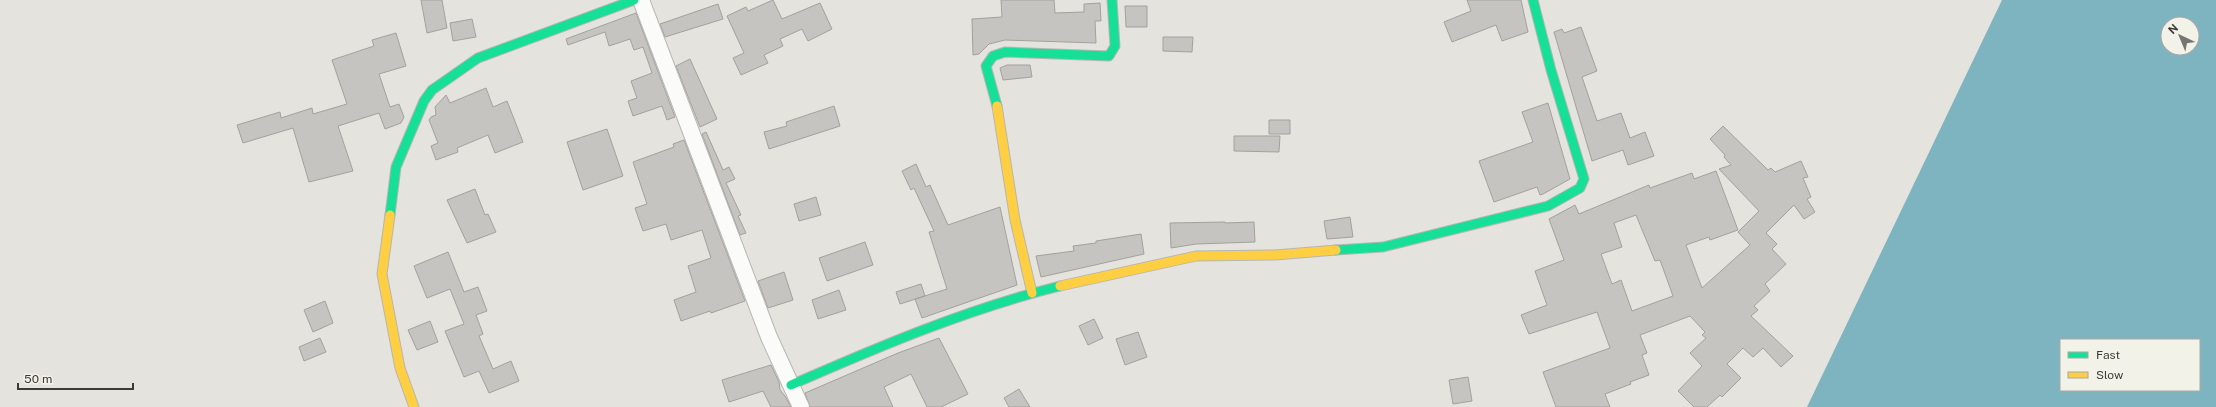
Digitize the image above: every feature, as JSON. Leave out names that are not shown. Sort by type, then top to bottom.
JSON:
[{"type":"street","points":[[414,407],[400,368],[382,274],[396,166],[424,101],[432,90],[478,58],[634,0]]},
{"type":"street","points":[[641,0],[763,322],[801,407]]},
{"type":"street","points":[[1032,293],[1015,220],[996,100],[986,66],[993,56],[1005,52],[1109,56],[1115,46],[1112,0]]},
{"type":"street","points":[[791,385],[893,341],[1032,293],[1107,274],[1196,256],[1275,254],[1383,247],[1548,206],[1580,188],[1584,179],[1551,70],[1533,0]]},
{"type":"water","points":[[2002,0],[2216,0],[2216,407],[1807,407]]},
{"type":"building","points":[[421,0],[442,0],[447,28],[427,33]]},
{"type":"building","points":[[773,0],[782,19],[820,3],[832,29],[808,41],[802,29],[780,39],[783,46],[764,55],[768,63],[741,75],[733,58],[744,53],[727,16],[746,7],[748,11]]},
{"type":"building","points":[[1001,0],[1054,0],[1055,13],[1084,12],[1084,4],[1100,3],[1101,21],[1095,21],[1096,43],[1005,40],[989,44],[979,54],[973,55],[972,19],[1002,17]]},
{"type":"building","points":[[1467,0],[1521,0],[1528,32],[1502,41],[1496,25],[1452,42],[1444,22],[1471,11]]},
{"type":"building","points":[[718,4],[723,19],[665,37],[660,24]]},
{"type":"building","points":[[1125,6],[1147,6],[1147,27],[1126,27]]},
{"type":"building","points":[[636,13],[675,117],[667,120],[662,106],[633,116],[628,101],[637,98],[631,81],[652,73],[643,47],[634,50],[630,39],[609,46],[605,32],[568,45],[566,39]]},
{"type":"building","points":[[472,19],[476,37],[453,41],[450,23]]},
{"type":"building","points":[[1581,27],[1597,71],[1582,77],[1597,121],[1621,113],[1630,138],[1645,132],[1654,156],[1628,165],[1623,150],[1592,161],[1554,32],[1562,29],[1564,33]]},
{"type":"building","points":[[396,33],[406,66],[379,74],[390,107],[399,104],[404,117],[401,123],[385,129],[379,113],[338,126],[353,171],[309,182],[293,128],[243,143],[237,125],[280,112],[281,118],[312,108],[313,114],[347,104],[332,60],[374,46],[372,40]]},
{"type":"building","points":[[1163,37],[1193,37],[1192,52],[1163,51]]},
{"type":"building","points":[[690,59],[717,119],[700,127],[676,66]]},
{"type":"building","points":[[1007,65],[1030,65],[1032,77],[1003,80],[1000,68]]},
{"type":"building","points":[[486,88],[493,107],[507,101],[523,142],[495,153],[488,135],[457,148],[458,152],[436,160],[431,146],[438,143],[429,120],[431,117],[436,115],[435,107],[446,95],[450,103]]},
{"type":"building","points":[[1548,103],[1570,179],[1540,195],[1537,187],[1494,202],[1479,161],[1533,142],[1522,112]]},
{"type":"building","points":[[834,106],[840,126],[769,149],[764,132],[787,126],[786,122]]},
{"type":"building","points":[[1269,120],[1290,120],[1290,134],[1269,134]]},
{"type":"building","points":[[1723,126],[1768,170],[1771,168],[1775,172],[1801,161],[1808,177],[1803,178],[1811,197],[1807,199],[1815,212],[1804,219],[1794,205],[1766,233],[1777,244],[1772,249],[1786,264],[1765,284],[1770,291],[1754,306],[1758,310],[1751,316],[1793,356],[1781,367],[1763,348],[1753,357],[1743,348],[1727,364],[1741,378],[1722,397],[1720,395],[1707,407],[1694,407],[1678,391],[1702,366],[1690,353],[1706,338],[1702,335],[1705,332],[1690,316],[1640,335],[1647,353],[1642,355],[1649,375],[1605,394],[1610,407],[1556,407],[1543,372],[1610,348],[1597,312],[1529,334],[1521,315],[1547,305],[1535,271],[1564,260],[1549,219],[1575,205],[1579,214],[1649,185],[1650,188],[1692,173],[1694,179],[1716,171],[1738,230],[1710,240],[1709,237],[1686,245],[1702,288],[1750,245],[1738,232],[1759,211],[1719,169],[1731,165],[1724,157],[1725,155],[1710,139]],"holes":[[[1636,215],[1655,261],[1660,260],[1673,296],[1632,311],[1621,280],[1612,284],[1601,254],[1622,247],[1614,223]]]},
{"type":"building","points":[[607,129],[623,176],[583,190],[567,142]]},
{"type":"building","points":[[706,132],[723,170],[729,167],[735,179],[726,183],[741,215],[738,216],[746,233],[740,235],[702,134]]},
{"type":"building","points":[[1234,136],[1280,136],[1279,152],[1234,151]]},
{"type":"building","points":[[684,140],[745,301],[711,313],[710,311],[681,321],[674,300],[696,292],[688,266],[711,258],[702,230],[671,240],[666,224],[643,231],[635,208],[647,204],[633,162],[674,147],[673,144]]},
{"type":"building","points":[[916,164],[926,187],[930,185],[948,225],[1000,207],[1017,285],[922,318],[915,299],[947,289],[929,232],[934,231],[914,188],[911,190],[902,171]]},
{"type":"building","points":[[475,189],[485,215],[488,214],[496,232],[467,243],[447,200]]},
{"type":"building","points":[[816,197],[821,215],[799,221],[794,204]]},
{"type":"building","points":[[1350,217],[1353,237],[1327,239],[1324,221]]},
{"type":"building","points":[[1254,222],[1255,242],[1196,244],[1171,248],[1170,223]]},
{"type":"building","points":[[1141,234],[1144,254],[1041,277],[1036,256],[1074,251],[1073,246]]},
{"type":"building","points":[[865,242],[873,265],[827,281],[819,258]]},
{"type":"building","points":[[448,252],[464,292],[478,287],[487,311],[476,315],[483,334],[479,336],[493,369],[511,361],[519,381],[489,393],[479,371],[464,377],[445,331],[464,324],[450,289],[427,298],[414,266]]},
{"type":"building","points":[[784,272],[793,300],[768,308],[758,281]]},
{"type":"building","points":[[921,284],[925,296],[900,304],[896,292]]},
{"type":"building","points":[[839,290],[846,310],[818,319],[812,300]]},
{"type":"building","points":[[325,301],[333,323],[313,332],[304,310]]},
{"type":"building","points":[[1094,319],[1103,338],[1088,345],[1079,326]]},
{"type":"building","points":[[430,321],[438,342],[417,350],[408,330]]},
{"type":"building","points":[[1138,332],[1147,357],[1125,365],[1116,339]]},
{"type":"building","points":[[320,338],[326,352],[304,361],[299,347]]},
{"type":"building","points":[[939,338],[968,394],[941,407],[927,407],[911,374],[884,387],[893,407],[810,407],[805,393],[898,353]]},
{"type":"building","points":[[771,365],[779,382],[780,390],[791,407],[771,407],[763,391],[729,402],[722,380]]},
{"type":"building","points":[[1468,377],[1472,401],[1453,404],[1449,380]]},
{"type":"building","points":[[1019,389],[1030,407],[1009,407],[1004,398]]},
{"type":"traffic: fast","points":[[390,215],[396,167],[424,101],[432,90],[478,58],[634,0]]},
{"type":"traffic: fast","points":[[997,106],[986,66],[993,56],[1005,52],[1109,56],[1115,46],[1112,0]]},
{"type":"traffic: fast","points":[[1336,250],[1383,247],[1548,206],[1580,188],[1584,179],[1551,70],[1533,0]]},
{"type":"traffic: fast","points":[[791,385],[890,343],[957,317],[1025,295],[1060,286]]},
{"type":"traffic: slow","points":[[997,106],[1015,220],[1032,293]]},
{"type":"traffic: slow","points":[[390,215],[382,274],[400,368],[414,407]]},
{"type":"traffic: slow","points":[[1060,286],[1196,256],[1275,255],[1336,250]]}]
